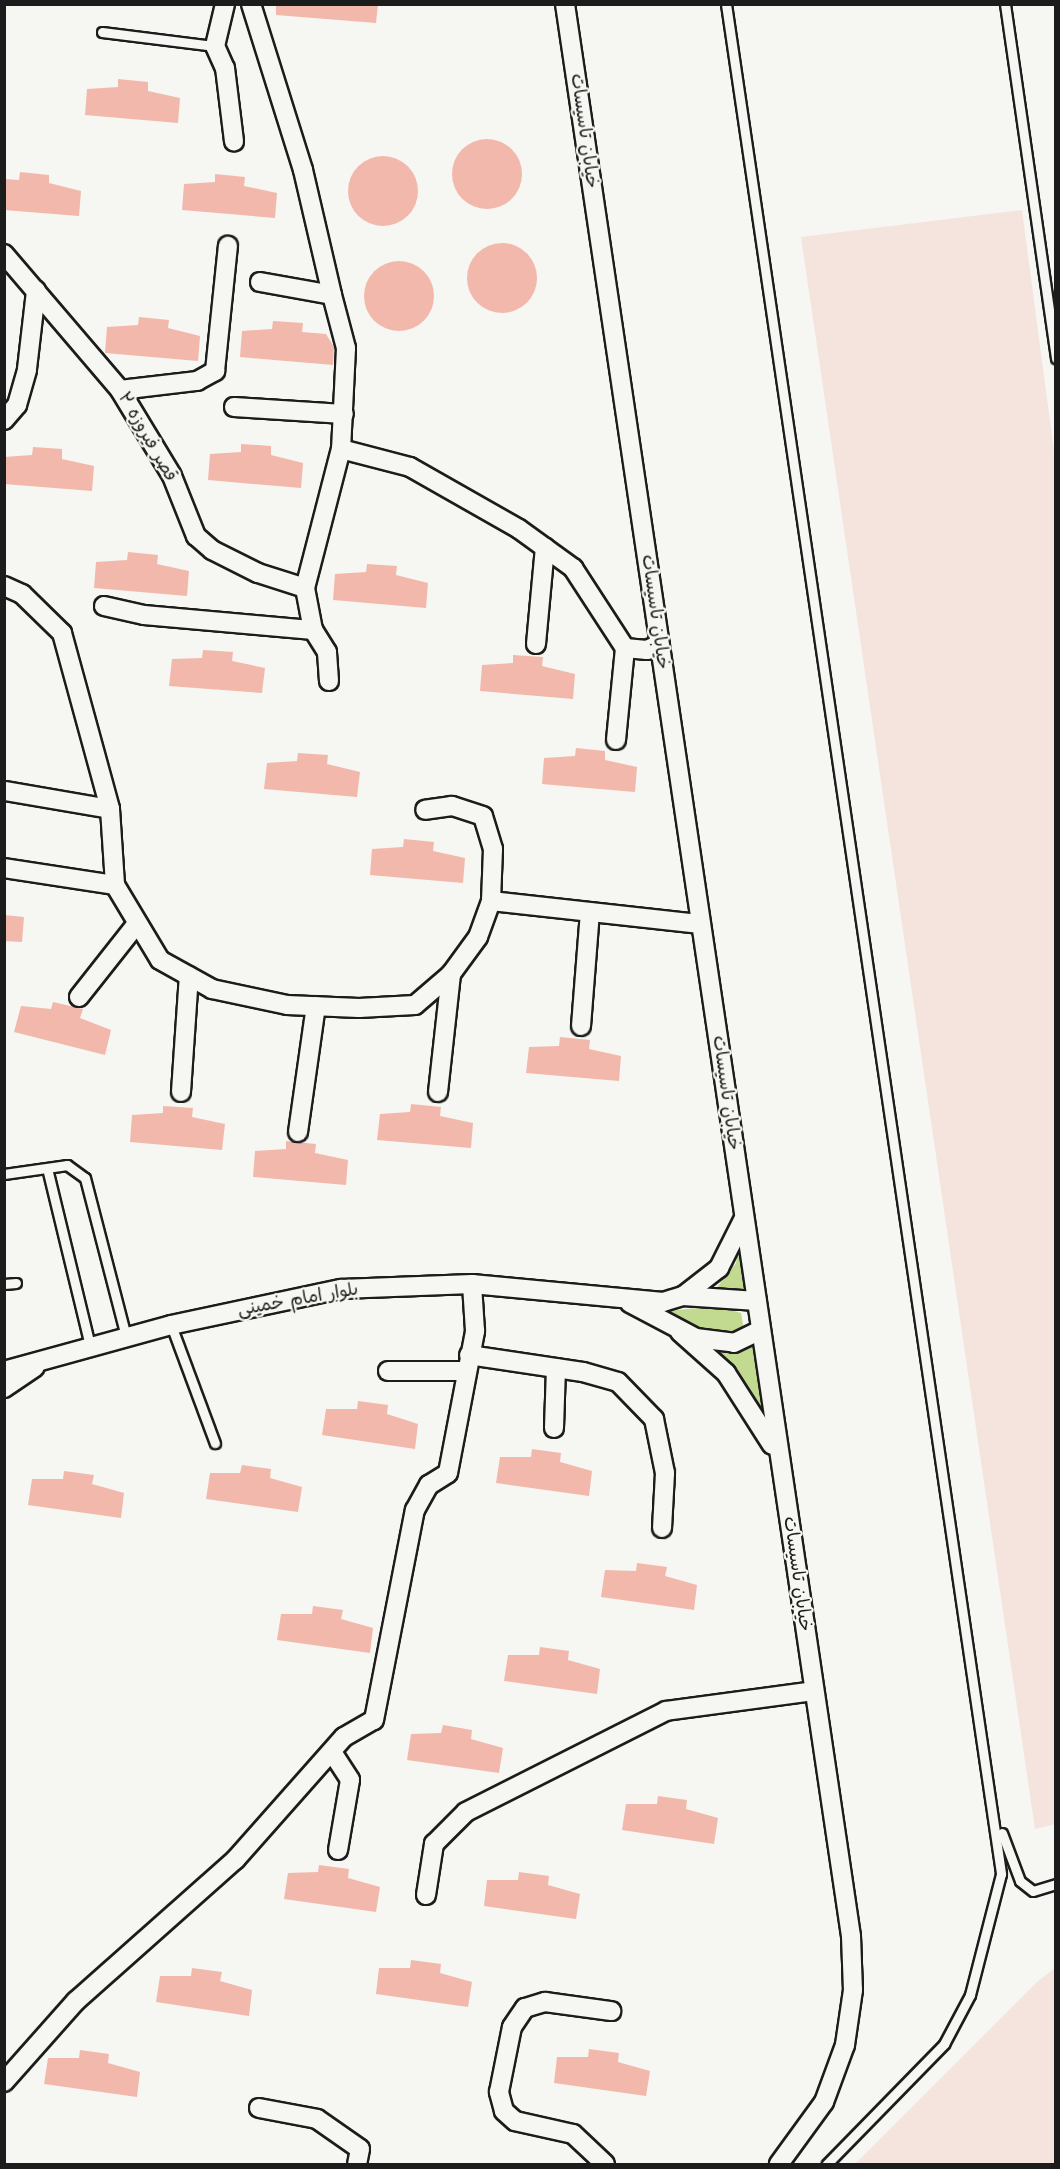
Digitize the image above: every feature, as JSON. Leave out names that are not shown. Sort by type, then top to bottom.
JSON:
[{"type":"street","points":[[225,4],[215,46],[225,68],[234,141]]},
{"type":"street","points":[[251,4],[303,170],[345,348],[341,449],[305,588],[313,630],[327,652],[329,681]]},
{"type":"street","name":"خیابان تاسیسات","points":[[565,4],[851,1936],[853,1990],[845,2045],[824,2102],[779,2164]]},
{"type":"street","points":[[120,390],[197,381],[214,371],[228,246]]},
{"type":"street","name":"قصر فیروزه ۲","points":[[4,254],[120,390],[172,476],[196,536],[212,550],[258,573],[305,588]]},
{"type":"street","points":[[261,282],[332,294]]},
{"type":"street","points":[[4,420],[17,405],[27,369],[36,291]]},
{"type":"street","points":[[234,407],[344,414]]},
{"type":"street","points":[[341,449],[410,467],[544,547],[573,568],[625,648],[616,740]]},
{"type":"street","points":[[536,644],[544,547]]},
{"type":"street","points":[[4,586],[22,594],[62,633],[110,809],[114,885],[135,926],[160,960],[212,989],[316,1006],[415,1005],[452,974],[478,937],[491,901],[493,849],[483,816],[452,807],[425,810]]},
{"type":"street","points":[[104,606],[144,615],[313,630]]},
{"type":"street","points":[[625,648],[647,650],[660,644]]},
{"type":"street","points":[[5,791],[110,809]]},
{"type":"street","points":[[4,868],[114,885]]},
{"type":"street","points":[[491,901],[701,924]]},
{"type":"street","points":[[581,1026],[590,912]]},
{"type":"street","points":[[79,997],[135,926]]},
{"type":"street","points":[[438,1092],[452,974]]},
{"type":"street","points":[[182,1092],[189,976]]},
{"type":"street","points":[[298,1132],[316,1006]]},
{"type":"street","points":[[683,1296],[719,1268],[744,1215]]},
{"type":"street","points":[[4,2082],[76,2001],[235,1860],[344,1737],[374,1720],[415,1510],[429,1485],[448,1473],[476,1330],[472,1284]]},
{"type":"street","name":"بلوار امام خمینی","points":[[4,1371],[171,1325],[341,1289],[472,1284],[626,1300],[663,1302],[683,1296]]},
{"type":"street","points":[[683,1296],[757,1301]]},
{"type":"street","points":[[626,1300],[680,1332],[726,1373],[768,1435],[781,1469]]},
{"type":"street","points":[[680,1332],[734,1343],[761,1330]]},
{"type":"street","name":"بلوار امام خمینی","points":[[4,1388],[48,1359]]},
{"type":"street","points":[[388,1371],[468,1363],[556,1368],[618,1382],[654,1419],[665,1473],[662,1528]]},
{"type":"street","points":[[554,1428],[556,1368]]},
{"type":"street","points":[[426,1895],[434,1844],[465,1812],[666,1711],[814,1691]]},
{"type":"street","points":[[332,1752],[350,1780],[338,1850]]},
{"type":"street","points":[[605,2164],[573,2134],[515,2121],[504,2111],[499,2092],[512,2026],[525,2008],[545,2002],[610,2011]]},
{"type":"street","points":[[259,2108],[317,2119],[360,2149],[357,2164]]},
{"type":"lane","points":[[726,4],[998,1823],[1001,1874],[970,1995],[944,2044],[827,2164]]},
{"type":"lane","points":[[1005,4],[1056,358]]},
{"type":"lane","points":[[102,32],[215,46]]},
{"type":"lane","points":[[4,1174],[67,1165],[85,1178],[126,1336]]},
{"type":"lane","points":[[47,1168],[90,1346]]},
{"type":"lane","points":[[4,1284],[15,1283]]},
{"type":"lane","points":[[171,1325],[215,1443]]},
{"type":"lane","points":[[998,1823],[1020,1881],[1033,1891],[1056,1884]]},
{"type":"shaded area","points":[[1022,210],[1056,467],[1056,1824],[1035,1829],[801,237]]},
{"type":"shaded area","points":[[1055,1968],[1055,2164],[855,2164],[1037,1982]]},
{"type":"green space","points":[[739,1244],[747,1294],[714,1291],[736,1263]]},
{"type":"green space","points":[[716,1306],[741,1313],[744,1330],[717,1335],[649,1313]]},
{"type":"green space","points":[[752,1342],[765,1420],[741,1378],[708,1347]]},
{"type":"building","points":[[276,4],[378,4],[376,23],[276,15]]},
{"type":"building","points":[[118,79],[148,82],[148,91],[180,98],[178,123],[85,115],[87,89],[118,87]]},
{"type":"building","points":[[487,139],[506,145],[516,155],[522,174],[516,193],[506,203],[487,209],[468,203],[458,193],[452,174],[458,155],[468,145]]},
{"type":"building","points":[[383,156],[402,162],[412,172],[418,191],[412,210],[402,220],[383,226],[364,220],[354,210],[348,191],[354,172],[364,162]]},
{"type":"building","points":[[20,172],[49,175],[49,183],[81,191],[79,216],[4,210],[4,179],[19,180]]},
{"type":"building","points":[[215,174],[245,177],[244,186],[277,193],[275,218],[182,210],[184,184],[215,182]]},
{"type":"building","points":[[502,243],[521,249],[531,259],[537,278],[531,297],[521,307],[502,313],[483,307],[473,297],[467,278],[473,259],[483,249]]},
{"type":"building","points":[[399,261],[418,267],[428,277],[434,296],[428,315],[418,325],[399,331],[380,325],[370,315],[364,296],[370,277],[380,267]]},
{"type":"building","points":[[139,317],[169,320],[168,328],[200,336],[198,361],[105,353],[107,327],[138,325]]},
{"type":"building","points":[[273,321],[303,323],[302,332],[326,334],[334,347],[333,365],[240,357],[242,331],[272,329]]},
{"type":"building","points":[[241,444],[271,446],[271,455],[303,463],[301,488],[208,480],[210,454],[241,452]]},
{"type":"building","points":[[33,447],[62,449],[62,459],[94,466],[92,491],[4,484],[4,457],[32,455]]},
{"type":"building","points":[[128,552],[158,555],[157,564],[189,571],[187,596],[94,588],[96,562],[127,560]]},
{"type":"building","points":[[367,564],[397,566],[396,575],[428,583],[426,608],[333,600],[335,574],[366,572]]},
{"type":"building","points":[[203,650],[233,652],[232,661],[265,668],[262,693],[169,686],[172,659],[202,658]]},
{"type":"building","points":[[513,655],[543,657],[542,666],[575,674],[573,699],[480,691],[482,665],[513,663]]},
{"type":"building","points":[[576,748],[605,751],[605,760],[637,767],[635,792],[542,784],[544,758],[575,756]]},
{"type":"building","points":[[298,753],[328,755],[327,764],[360,772],[357,797],[264,789],[267,763],[297,761]]},
{"type":"building","points":[[404,839],[434,842],[433,851],[465,858],[463,883],[370,875],[372,849],[403,847]]},
{"type":"building","points":[[4,915],[24,917],[22,942],[4,941]]},
{"type":"building","points":[[53,1002],[83,1009],[80,1018],[111,1030],[105,1055],[14,1032],[21,1006],[51,1009]]},
{"type":"building","points":[[560,1037],[590,1040],[589,1049],[621,1056],[619,1081],[526,1073],[529,1047],[559,1046]]},
{"type":"building","points":[[411,1104],[441,1107],[440,1116],[473,1123],[471,1148],[377,1140],[380,1114],[410,1112]]},
{"type":"building","points":[[163,1106],[193,1108],[192,1117],[225,1124],[222,1150],[130,1142],[132,1115],[163,1113]]},
{"type":"building","points":[[286,1141],[316,1144],[315,1153],[348,1160],[346,1185],[253,1177],[255,1151],[286,1149]]},
{"type":"building","points":[[358,1401],[388,1405],[387,1414],[418,1424],[415,1449],[322,1435],[326,1409],[357,1409]]},
{"type":"building","points":[[532,1449],[561,1453],[560,1462],[592,1471],[589,1496],[496,1483],[500,1457],[531,1457]]},
{"type":"building","points":[[242,1465],[271,1469],[270,1478],[302,1487],[298,1512],[206,1499],[210,1473],[240,1473]]},
{"type":"building","points":[[64,1471],[94,1475],[92,1484],[124,1493],[121,1518],[28,1505],[32,1479],[63,1479]]},
{"type":"building","points":[[637,1563],[667,1567],[665,1576],[697,1585],[694,1610],[601,1597],[605,1570],[636,1571]]},
{"type":"building","points":[[313,1606],[343,1610],[341,1619],[373,1628],[370,1653],[277,1640],[281,1614],[312,1614]]},
{"type":"building","points":[[540,1647],[569,1651],[568,1660],[600,1669],[597,1694],[504,1681],[508,1655],[539,1655]]},
{"type":"building","points":[[443,1725],[472,1730],[471,1739],[503,1748],[499,1773],[407,1760],[411,1734],[441,1733]]},
{"type":"building","points":[[658,1796],[687,1800],[686,1809],[718,1818],[714,1844],[622,1830],[626,1804],[657,1804]]},
{"type":"building","points":[[319,1865],[349,1869],[348,1878],[380,1887],[376,1912],[284,1899],[288,1873],[318,1872]]},
{"type":"building","points":[[519,1872],[549,1876],[548,1885],[580,1894],[576,1919],[484,1906],[487,1880],[518,1880]]},
{"type":"building","points":[[411,1960],[441,1964],[440,1973],[472,1982],[468,2007],[376,1994],[379,1968],[410,1968]]},
{"type":"building","points":[[192,1968],[222,1972],[220,1981],[252,1990],[249,2016],[156,2002],[160,1976],[191,1976]]},
{"type":"building","points":[[589,2049],[619,2053],[618,2062],[650,2071],[646,2096],[554,2083],[557,2057],[588,2057]]},
{"type":"building","points":[[80,2050],[109,2054],[108,2063],[140,2072],[137,2097],[44,2084],[48,2058],[79,2058]]}]
